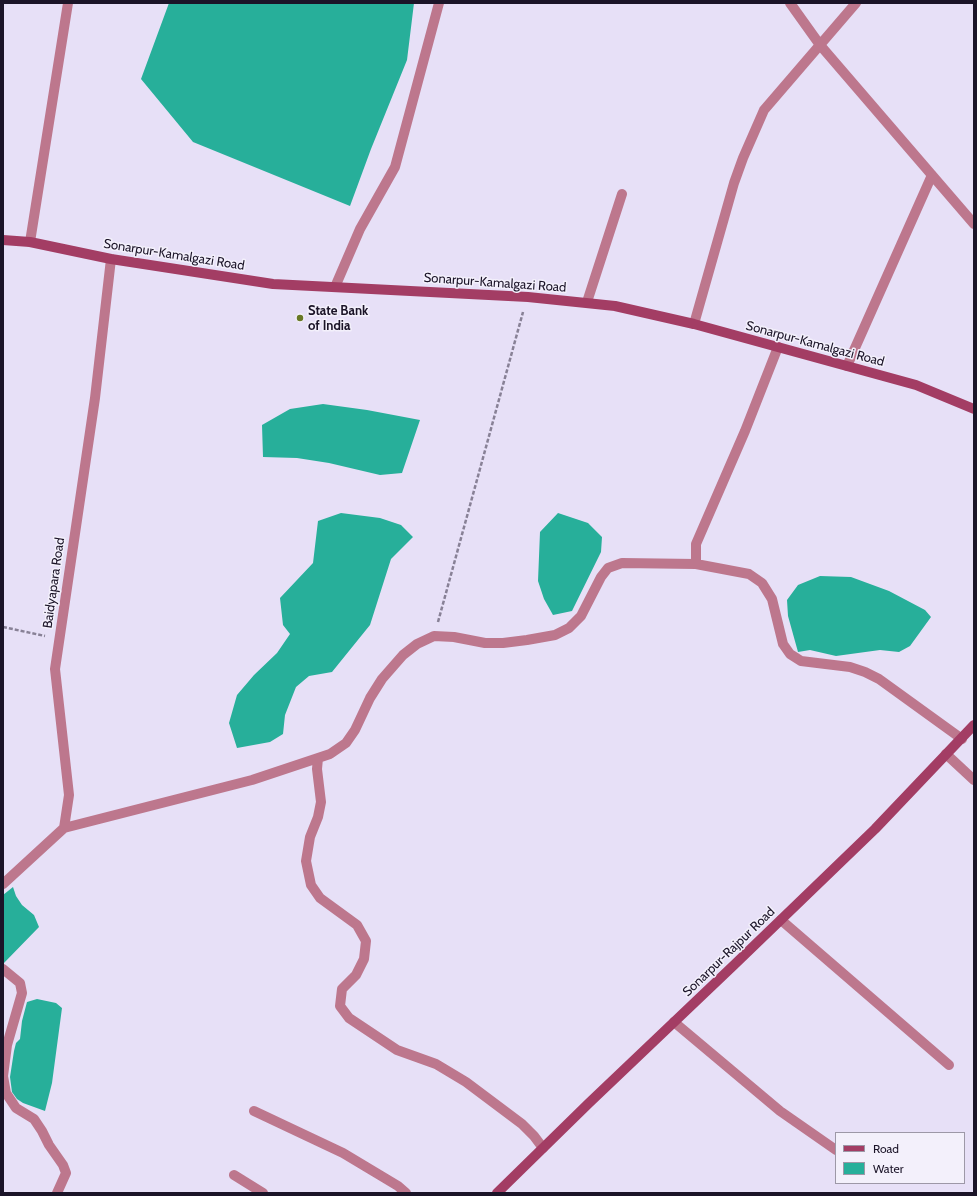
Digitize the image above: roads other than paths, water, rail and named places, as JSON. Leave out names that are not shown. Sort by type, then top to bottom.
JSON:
[{"type":"main road","name":"Sonarpur-Kamalgazi Road","points":[[3,240],[30,242],[111,259],[273,284],[528,296],[615,306],[694,324],[916,385],[974,409]]},
{"type":"main road","name":"Sonarpur-Rajpur Road","points":[[498,1193],[875,829],[974,725]]},
{"type":"street","points":[[30,242],[68,3]]},
{"type":"street","points":[[336,287],[360,229],[395,167],[439,3]]},
{"type":"street","points":[[790,3],[820,45],[974,224]]},
{"type":"street","points":[[694,324],[734,183],[764,110],[856,3]]},
{"type":"street","points":[[847,366],[932,175]]},
{"type":"street","points":[[586,302],[622,194]]},
{"type":"street","name":"Baidyapara Road","points":[[64,828],[69,796],[55,669],[95,398],[111,259]]},
{"type":"street","points":[[696,564],[696,544],[745,431],[778,347]]},
{"type":"street","points":[[3,884],[64,828],[252,780],[330,754],[346,743],[355,730],[370,698],[382,679],[403,655],[418,644],[434,636],[454,637],[485,643],[503,643],[555,635],[569,628],[581,616],[601,577],[608,568],[622,563],[696,564],[749,574],[762,583],[772,599],[784,644],[790,654],[801,661],[850,667],[865,672],[879,679],[962,739]]},
{"type":"street","points":[[946,754],[974,780]]},
{"type":"street","points":[[318,758],[320,802],[318,817],[310,837],[306,861],[311,884],[320,898],[357,925],[366,941],[364,959],[356,975],[342,989],[340,1006],[349,1018],[397,1050],[436,1064],[466,1082],[522,1124],[543,1148]]},
{"type":"street","points":[[781,920],[949,1065]]},
{"type":"street","points":[[3,970],[20,983],[22,993],[7,1045],[4,1076],[6,1093],[16,1108],[34,1119],[63,1165],[66,1173],[58,1193]]},
{"type":"street","points":[[674,1022],[780,1111],[835,1149]]},
{"type":"street","points":[[254,1111],[343,1153],[398,1186],[406,1193]]},
{"type":"street","points":[[234,1175],[263,1193]]},
{"type":"water","points":[[169,3],[414,3],[407,60],[350,206],[193,142],[141,79]]},
{"type":"water","points":[[323,404],[367,410],[420,420],[402,473],[380,475],[329,463],[297,458],[263,457],[262,425],[290,409]]},
{"type":"water","points":[[341,513],[380,518],[401,525],[413,537],[391,559],[370,625],[332,672],[309,676],[296,687],[285,715],[283,734],[270,742],[237,748],[229,723],[237,695],[254,675],[277,653],[290,634],[283,625],[280,598],[313,563],[318,521]]},
{"type":"water","points":[[558,513],[588,523],[602,537],[601,552],[572,611],[553,615],[544,599],[538,581],[540,532]]},
{"type":"water","points":[[820,576],[851,577],[889,591],[925,610],[931,617],[910,646],[899,652],[880,650],[836,656],[810,650],[798,652],[788,616],[787,600],[798,585]]},
{"type":"water","points":[[13,887],[16,896],[22,905],[34,915],[39,927],[3,964],[3,895]]},
{"type":"water","points":[[37,999],[56,1003],[62,1008],[52,1083],[45,1111],[23,1103],[17,1099],[12,1092],[10,1077],[14,1051],[16,1043],[20,1039],[22,1021],[27,1002]]},
{"type":"place","name":"State Bank of India","points":[[300,318]]}]
